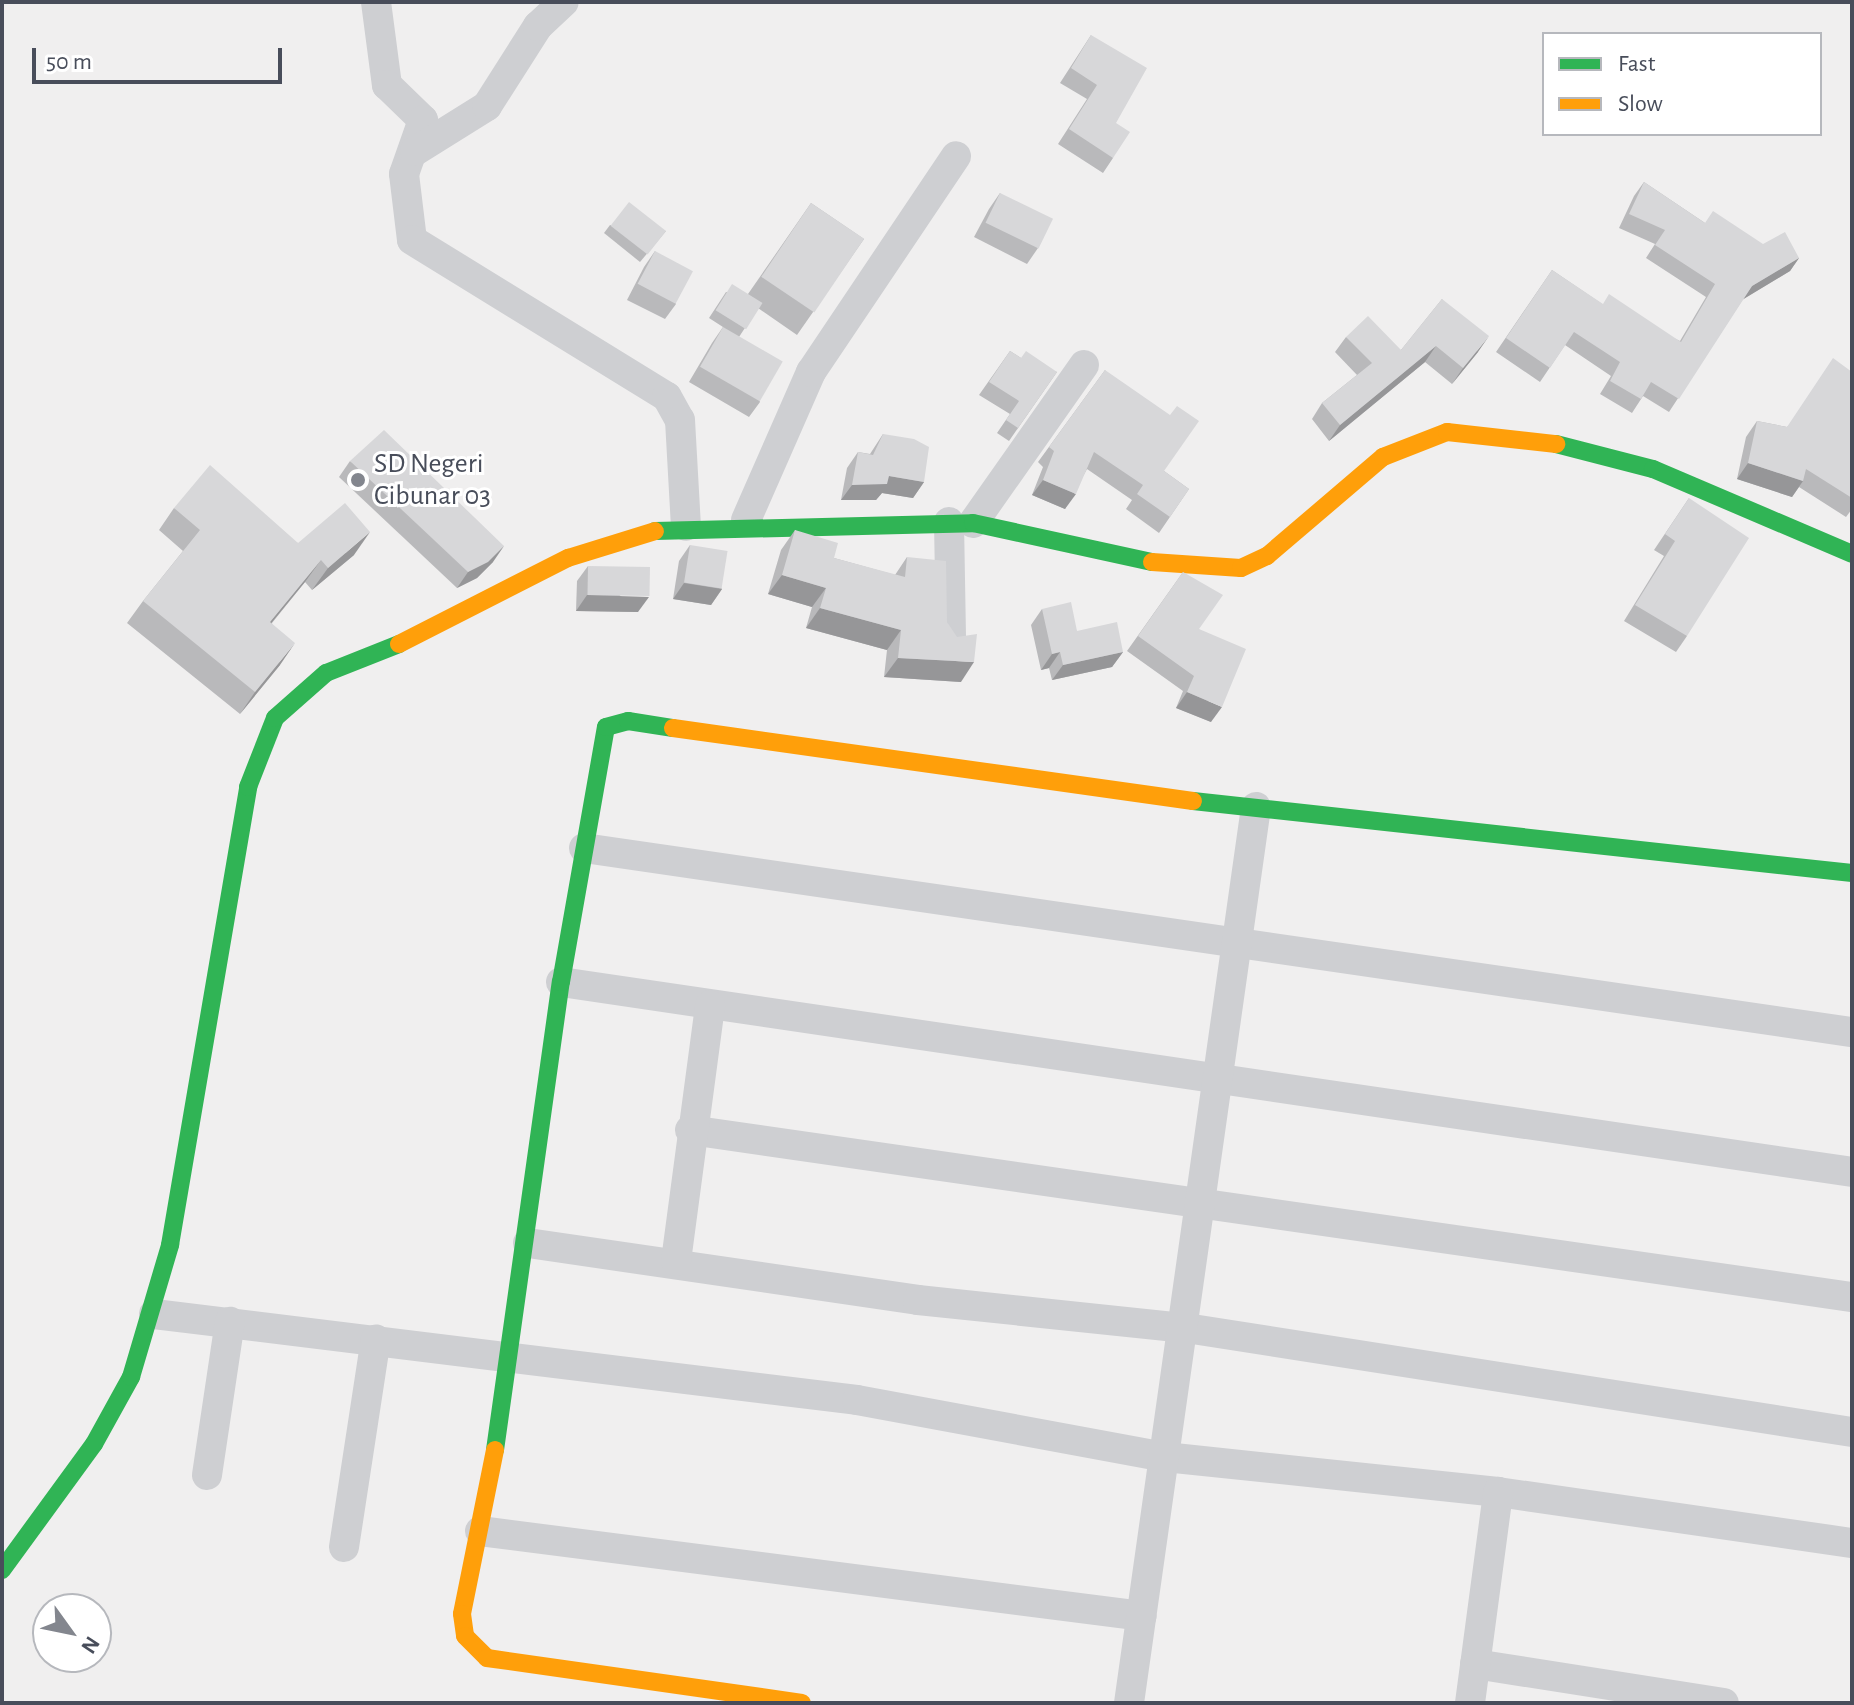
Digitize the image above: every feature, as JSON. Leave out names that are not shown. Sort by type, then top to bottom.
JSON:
[{"type":"street","points":[[376,2],[387,85],[423,120],[402,193],[412,240],[676,407],[686,526]]},
{"type":"street","points":[[415,151],[487,106],[538,26],[564,2]]},
{"type":"street","points":[[746,520],[811,372],[956,156]]},
{"type":"street","points":[[951,641],[961,522],[1084,365]]},
{"type":"street","points":[[2,1570],[94,1444],[131,1377],[154,1314],[248,787],[275,718],[326,673],[406,641],[532,573],[620,536],[686,526],[746,520],[961,522],[1195,569],[1241,568],[1267,556],[1383,457],[1416,440],[1477,430],[1653,469],[1852,554]]},
{"type":"street","points":[[802,1703],[487,1658],[471,1649],[462,1614],[480,1531],[528,1243],[561,982],[598,747],[617,720],[943,770],[1852,873]]},
{"type":"street","points":[[1129,1703],[1204,1207],[1218,1075],[1256,807]]},
{"type":"street","points":[[584,848],[1236,947],[1852,1032]]},
{"type":"street","points":[[561,982],[1218,1075],[1852,1172]]},
{"type":"street","points":[[676,1261],[690,1130],[710,1005]]},
{"type":"street","points":[[690,1130],[1204,1207],[1852,1297]]},
{"type":"street","points":[[528,1243],[676,1261],[918,1300],[1186,1328],[1852,1432]]},
{"type":"street","points":[[154,1314],[857,1400],[1165,1457],[1498,1492],[1852,1543]]},
{"type":"street","points":[[207,1475],[230,1322]]},
{"type":"street","points":[[344,1547],[376,1339]]},
{"type":"street","points":[[1470,1703],[1498,1492]]},
{"type":"street","points":[[480,1531],[1142,1616]]},
{"type":"street","points":[[1475,1664],[1724,1703]]},
{"type":"building","points":[[1091,35],[1147,68],[1116,123],[1130,132],[1113,158],[1069,129],[1097,85],[1071,68]]},
{"type":"building","points":[[1644,182],[1705,223],[1713,211],[1763,244],[1785,232],[1799,258],[1752,286],[1679,399],[1651,382],[1641,399],[1610,381],[1620,362],[1574,332],[1550,368],[1506,338],[1552,270],[1603,304],[1609,294],[1681,342],[1715,284],[1655,245],[1665,230],[1629,214]]},
{"type":"building","points":[[1000,193],[1053,219],[1039,249],[986,223]]},
{"type":"building","points":[[629,202],[666,231],[648,255],[611,226]]},
{"type":"building","points":[[811,203],[864,239],[814,313],[761,277]]},
{"type":"building","points":[[655,251],[693,271],[676,304],[638,284]]},
{"type":"building","points":[[732,284],[763,303],[746,329],[716,310]]},
{"type":"building","points":[[1442,299],[1489,336],[1463,368],[1436,346],[1340,425],[1322,403],[1372,363],[1346,337],[1368,316],[1401,350]]},
{"type":"building","points":[[723,327],[783,362],[760,401],[700,367]]},
{"type":"building","points":[[1010,351],[1021,358],[1026,351],[1057,372],[1018,428],[1006,420],[1019,401],[989,382]]},
{"type":"building","points":[[1833,358],[1852,372],[1852,498],[1806,469],[1803,481],[1748,463],[1757,421],[1787,427]]},
{"type":"building","points":[[1105,370],[1170,415],[1177,406],[1199,421],[1164,471],[1189,489],[1170,517],[1137,494],[1143,485],[1094,452],[1076,494],[1043,480],[1054,451],[1049,447]]},
{"type":"building","points":[[384,430],[504,546],[488,562],[468,572],[350,461]]},
{"type":"building","points":[[883,434],[914,439],[929,447],[924,482],[889,476],[887,484],[852,485],[858,452],[873,455]]},
{"type":"building","points":[[210,465],[298,543],[345,503],[370,532],[328,568],[321,560],[270,622],[295,643],[255,692],[143,601],[200,530],[174,508]]},
{"type":"building","points":[[1689,498],[1749,538],[1687,636],[1635,605],[1675,541],[1665,534]]},
{"type":"building","points":[[795,530],[838,543],[834,558],[905,577],[907,557],[946,561],[947,622],[957,637],[977,634],[974,662],[898,658],[901,630],[820,608],[826,588],[782,575]]},
{"type":"building","points":[[690,545],[728,551],[722,588],[684,583]]},
{"type":"building","points":[[588,566],[650,567],[649,596],[587,595]]},
{"type":"building","points":[[1183,572],[1223,595],[1199,629],[1246,649],[1222,707],[1187,692],[1194,676],[1138,636]]},
{"type":"building","points":[[1071,602],[1077,631],[1117,622],[1123,652],[1063,665],[1060,652],[1052,654],[1042,609]]},
{"type":"traffic: fast","points":[[1556,444],[1653,469],[1852,554]]},
{"type":"traffic: fast","points":[[655,531],[973,523],[1152,562]]},
{"type":"traffic: fast","points":[[2,1570],[94,1444],[131,1377],[170,1245],[248,787],[275,718],[326,673],[399,644]]},
{"type":"traffic: fast","points":[[495,1450],[561,982],[606,727],[628,721],[673,728]]},
{"type":"traffic: fast","points":[[1193,801],[1852,873]]},
{"type":"traffic: slow","points":[[1152,562],[1241,568],[1267,556],[1383,457],[1447,432],[1556,444]]},
{"type":"traffic: slow","points":[[399,644],[568,558],[655,531]]},
{"type":"traffic: slow","points":[[673,728],[1193,801]]},
{"type":"traffic: slow","points":[[495,1450],[462,1614],[465,1636],[487,1658],[802,1703]]},
{"type":"place","name":"SD Negeri Cibunar 03","points":[[358,480]]}]
